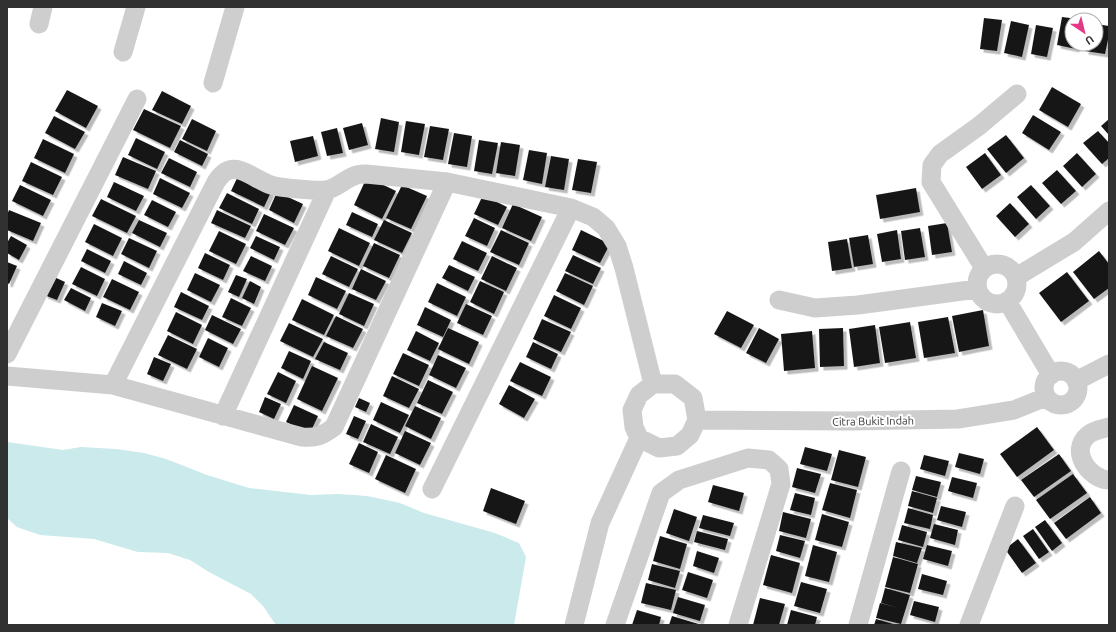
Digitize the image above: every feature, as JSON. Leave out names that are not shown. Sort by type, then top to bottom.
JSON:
[{"type":"street","points":[[123,52],[136,7]]},
{"type":"street","points":[[214,83],[235,7]]},
{"type":"street","points":[[984,268],[931,182],[932,165],[940,154],[979,126],[1017,94]]},
{"type":"street","points":[[7,354],[137,100]]},
{"type":"street","points":[[113,385],[220,174],[227,170],[238,169],[272,185],[285,188],[327,190],[355,175],[366,174],[447,182],[571,208],[593,217],[606,228],[617,246],[624,268],[653,384]]},
{"type":"street","points":[[7,376],[113,385],[302,437],[314,438],[325,434],[334,427],[447,182]]},
{"type":"street","points":[[224,416],[327,190]]},
{"type":"street","points":[[432,489],[571,208]]},
{"type":"street","points":[[1016,277],[1074,242],[1109,211]]},
{"type":"street","points":[[996,263],[1003,264],[1013,271],[1017,284],[1016,291],[1012,297],[1000,304],[992,304],[980,296],[977,289],[977,281],[979,274],[984,268],[996,263]]},
{"type":"street","points":[[779,300],[815,308],[858,305],[977,289]]},
{"type":"street","points":[[1007,301],[1051,375]]},
{"type":"street","points":[[1076,380],[1109,364]]},
{"type":"street","points":[[1060,371],[1069,373],[1076,380],[1078,388],[1072,401],[1066,404],[1058,405],[1051,402],[1046,396],[1044,392],[1045,382],[1051,375],[1060,371]]},
{"type":"street","points":[[653,384],[675,384],[693,398],[697,420],[690,435],[677,446],[660,448],[639,438],[634,427],[632,410],[639,395],[653,384]]},
{"type":"street","name":"Citra Bukit Indah","points":[[697,420],[851,421],[958,419],[1014,410],[1046,396]]},
{"type":"street","points":[[1109,427],[1097,430],[1088,435],[1083,442],[1080,452],[1083,462],[1091,473],[1102,480],[1109,480]]},
{"type":"street","points":[[574,625],[600,523],[639,438]]},
{"type":"street","points":[[615,625],[661,493],[679,480],[748,458],[769,460],[779,469],[781,484],[738,625]]},
{"type":"street","points":[[858,625],[901,471]]},
{"type":"street","points":[[969,625],[1015,506]]},
{"type":"water","points":[[7,442],[63,450],[81,447],[116,449],[144,453],[166,459],[207,475],[249,488],[311,495],[339,494],[367,496],[400,503],[424,513],[495,533],[519,543],[526,557],[514,625],[276,625],[263,606],[251,594],[209,572],[190,560],[168,553],[138,552],[94,539],[40,535],[17,527],[7,518]]},
{"type":"building","points":[[1062,17],[1064,17],[1064,46],[1057,45]]},
{"type":"building","points":[[984,18],[1002,20],[997,51],[980,49]]},
{"type":"building","points":[[1011,21],[1029,25],[1022,57],[1004,53]]},
{"type":"building","points":[[1036,25],[1053,28],[1047,57],[1031,54]]},
{"type":"building","points":[[1104,25],[1109,26],[1109,35],[1105,54],[1092,52],[1104,52]]},
{"type":"building","points":[[1052,87],[1081,104],[1068,127],[1039,110]]},
{"type":"building","points":[[67,90],[98,106],[86,128],[55,111]]},
{"type":"building","points":[[162,91],[191,106],[182,124],[152,110]]},
{"type":"building","points":[[144,109],[181,126],[170,148],[133,130]]},
{"type":"building","points":[[1033,115],[1061,132],[1049,150],[1022,133]]},
{"type":"building","points":[[54,116],[85,132],[75,149],[45,133]]},
{"type":"building","points":[[381,118],[399,122],[394,152],[375,149]]},
{"type":"building","points":[[192,119],[216,131],[207,151],[182,139]]},
{"type":"building","points":[[1109,119],[1109,135],[1101,126]]},
{"type":"building","points":[[406,121],[425,124],[419,155],[401,152]]},
{"type":"building","points":[[362,123],[368,145],[349,150],[343,128]]},
{"type":"building","points":[[430,126],[449,129],[443,160],[424,157]]},
{"type":"building","points":[[337,128],[343,153],[327,156],[321,132]]},
{"type":"building","points":[[1098,131],[1109,143],[1109,158],[1102,164],[1083,143]]},
{"type":"building","points":[[454,133],[472,136],[467,167],[448,164]]},
{"type":"building","points":[[1006,135],[1024,158],[1006,173],[987,149]]},
{"type":"building","points":[[313,136],[318,156],[295,162],[290,141]]},
{"type":"building","points":[[136,138],[165,152],[157,169],[128,155]]},
{"type":"building","points":[[43,139],[74,154],[65,173],[34,158]]},
{"type":"building","points":[[180,140],[208,154],[202,166],[174,152]]},
{"type":"building","points":[[479,140],[498,143],[492,174],[474,171]]},
{"type":"building","points":[[501,142],[520,145],[515,176],[496,173]]},
{"type":"building","points":[[529,150],[547,153],[542,184],[523,180]]},
{"type":"building","points":[[985,153],[1001,175],[982,189],[966,167]]},
{"type":"building","points":[[1077,153],[1096,174],[1082,187],[1063,166]]},
{"type":"building","points":[[551,156],[569,159],[564,190],[545,187]]},
{"type":"building","points":[[123,157],[156,171],[148,189],[115,175]]},
{"type":"building","points":[[169,158],[197,172],[190,187],[161,173]]},
{"type":"building","points":[[578,159],[597,162],[591,193],[572,190]]},
{"type":"building","points":[[31,162],[62,177],[53,195],[22,181]]},
{"type":"building","points":[[1057,170],[1076,191],[1061,204],[1042,183]]},
{"type":"building","points":[[238,176],[271,192],[264,207],[231,191]]},
{"type":"building","points":[[367,177],[396,191],[382,219],[354,205]]},
{"type":"building","points":[[160,178],[190,193],[182,208],[153,194]]},
{"type":"building","points":[[114,182],[144,196],[136,211],[107,197]]},
{"type":"building","points":[[20,185],[51,200],[43,216],[12,201]]},
{"type":"building","points":[[402,185],[427,196],[411,229],[386,218]]},
{"type":"building","points":[[1031,185],[1050,206],[1036,219],[1017,197]]},
{"type":"building","points":[[916,188],[920,212],[880,219],[876,195]]},
{"type":"building","points":[[277,192],[303,204],[294,223],[269,210]]},
{"type":"building","points":[[227,193],[259,209],[252,224],[219,208]]},
{"type":"building","points":[[483,195],[507,207],[498,225],[474,214]]},
{"type":"building","points":[[101,199],[136,216],[127,233],[92,216]]},
{"type":"building","points":[[152,200],[176,212],[168,227],[144,215]]},
{"type":"building","points":[[1010,203],[1029,224],[1015,237],[996,216]]},
{"type":"building","points":[[513,204],[542,217],[531,241],[502,228]]},
{"type":"building","points":[[9,210],[41,223],[33,241],[7,230],[7,215]]},
{"type":"building","points":[[217,210],[251,226],[245,238],[211,223]]},
{"type":"building","points":[[352,212],[378,224],[372,237],[346,225]]},
{"type":"building","points":[[264,214],[294,228],[285,245],[256,231]]},
{"type":"building","points":[[474,218],[495,228],[487,246],[465,236]]},
{"type":"building","points":[[139,220],[167,233],[160,247],[132,233]]},
{"type":"building","points":[[384,220],[412,233],[402,253],[374,240]]},
{"type":"building","points":[[947,223],[952,252],[932,255],[928,226]]},
{"type":"building","points":[[94,224],[122,238],[113,256],[85,242]]},
{"type":"building","points":[[339,228],[370,243],[359,266],[328,251]]},
{"type":"building","points":[[920,228],[925,257],[905,260],[901,231]]},
{"type":"building","points":[[501,230],[529,243],[519,265],[490,252]]},
{"type":"building","points":[[581,230],[610,244],[600,263],[572,250]]},
{"type":"building","points":[[897,230],[901,259],[882,262],[877,234]]},
{"type":"building","points":[[219,231],[246,244],[236,264],[209,251]]},
{"type":"building","points":[[868,235],[873,264],[854,267],[849,238]]},
{"type":"building","points":[[11,236],[27,245],[19,260],[7,253],[7,243]]},
{"type":"building","points":[[256,236],[280,247],[274,260],[250,248]]},
{"type":"building","points":[[129,238],[157,251],[149,268],[121,254]]},
{"type":"building","points":[[847,239],[852,268],[832,271],[828,242]]},
{"type":"building","points":[[462,241],[487,253],[478,271],[453,259]]},
{"type":"building","points":[[374,243],[400,255],[389,278],[363,266]]},
{"type":"building","points":[[87,249],[111,261],[105,273],[81,261]]},
{"type":"building","points":[[1099,251],[1109,264],[1109,288],[1094,299],[1073,272]]},
{"type":"building","points":[[205,253],[230,265],[223,280],[198,268]]},
{"type":"building","points":[[573,255],[601,268],[593,284],[565,271]]},
{"type":"building","points":[[251,256],[272,266],[265,281],[243,271]]},
{"type":"building","points":[[331,256],[358,269],[349,287],[322,274]]},
{"type":"building","points":[[492,256],[517,268],[506,291],[481,279]]},
{"type":"building","points":[[124,261],[147,273],[141,285],[118,274]]},
{"type":"building","points":[[7,262],[17,266],[9,284],[7,283]]},
{"type":"building","points":[[449,265],[475,277],[468,291],[442,278]]},
{"type":"building","points":[[81,267],[105,279],[97,296],[72,284]]},
{"type":"building","points":[[361,269],[386,281],[376,300],[352,289]]},
{"type":"building","points":[[1067,272],[1089,301],[1061,322],[1039,293]]},
{"type":"building","points":[[195,273],[220,285],[211,302],[187,290]]},
{"type":"building","points":[[565,273],[593,286],[584,305],[556,291]]},
{"type":"building","points":[[236,275],[247,279],[239,297],[228,292]]},
{"type":"building","points":[[52,276],[65,282],[57,300],[44,295]]},
{"type":"building","points":[[316,277],[346,291],[337,309],[308,295]]},
{"type":"building","points":[[112,279],[139,292],[130,310],[103,297]]},
{"type":"building","points":[[250,281],[261,287],[254,304],[242,298]]},
{"type":"building","points":[[480,281],[504,292],[494,314],[470,302]]},
{"type":"building","points":[[437,283],[466,297],[457,316],[428,302]]},
{"type":"building","points":[[71,288],[91,298],[85,311],[64,300]]},
{"type":"building","points":[[181,292],[209,306],[202,320],[174,307]]},
{"type":"building","points":[[349,293],[374,304],[364,326],[339,314]]},
{"type":"building","points":[[554,295],[581,308],[571,329],[544,316]]},
{"type":"building","points":[[231,298],[251,308],[242,326],[222,317]]},
{"type":"building","points":[[302,299],[334,315],[324,335],[292,320]]},
{"type":"building","points":[[102,303],[122,311],[115,326],[96,317]]},
{"type":"building","points":[[466,304],[492,316],[483,335],[457,323]]},
{"type":"building","points":[[425,307],[451,320],[443,337],[417,325]]},
{"type":"building","points":[[983,310],[989,346],[959,352],[952,316]]},
{"type":"building","points":[[727,311],[754,325],[741,348],[714,334]]},
{"type":"building","points":[[176,312],[202,325],[193,344],[167,331]]},
{"type":"building","points":[[212,315],[241,329],[233,344],[205,330]]},
{"type":"building","points":[[336,316],[363,329],[353,348],[326,336]]},
{"type":"building","points":[[948,317],[955,353],[924,358],[918,322]]},
{"type":"building","points":[[542,319],[571,332],[561,352],[533,339]]},
{"type":"building","points":[[910,322],[916,358],[885,363],[879,327]]},
{"type":"building","points":[[289,323],[323,339],[313,357],[280,341]]},
{"type":"building","points":[[875,325],[880,363],[854,367],[849,329]]},
{"type":"building","points":[[448,328],[479,342],[469,364],[438,349]]},
{"type":"building","points":[[759,328],[779,339],[766,363],[746,353]]},
{"type":"building","points":[[843,328],[844,366],[820,367],[819,329]]},
{"type":"building","points":[[416,331],[439,343],[430,361],[407,350]]},
{"type":"building","points":[[812,331],[815,368],[784,371],[781,334]]},
{"type":"building","points":[[168,335],[197,349],[187,369],[158,355]]},
{"type":"building","points":[[208,338],[228,348],[219,367],[199,357]]},
{"type":"building","points":[[324,342],[348,353],[340,370],[315,359]]},
{"type":"building","points":[[533,342],[558,354],[551,369],[526,357]]},
{"type":"building","points":[[289,351],[311,361],[303,379],[281,368]]},
{"type":"building","points":[[403,353],[429,365],[419,386],[393,374]]},
{"type":"building","points":[[438,355],[466,368],[456,388],[429,375]]},
{"type":"building","points":[[154,357],[171,364],[163,381],[147,374]]},
{"type":"building","points":[[520,362],[551,377],[542,396],[510,381]]},
{"type":"building","points":[[312,366],[338,378],[322,411],[297,399]]},
{"type":"building","points":[[278,372],[296,381],[286,403],[267,394]]},
{"type":"building","points":[[392,376],[419,389],[409,408],[383,396]]},
{"type":"building","points":[[428,380],[453,392],[442,414],[417,403]]},
{"type":"building","points":[[509,385],[535,399],[524,418],[499,404]]},
{"type":"building","points":[[265,397],[281,404],[274,419],[259,412]]},
{"type":"building","points":[[359,398],[370,403],[366,412],[355,407]]},
{"type":"building","points":[[381,402],[409,415],[400,433],[373,420]]},
{"type":"building","points":[[294,405],[318,416],[310,433],[286,422]]},
{"type":"building","points":[[415,406],[441,418],[431,439],[405,426]]},
{"type":"building","points":[[354,416],[366,421],[358,439],[346,434]]},
{"type":"building","points":[[371,424],[398,437],[390,454],[363,442]]},
{"type":"building","points":[[1037,427],[1054,450],[1017,477],[1000,454]]},
{"type":"building","points":[[405,431],[431,443],[420,465],[395,453]]},
{"type":"building","points":[[359,443],[378,452],[369,473],[349,464]]},
{"type":"building","points":[[805,447],[832,454],[827,471],[800,464]]},
{"type":"building","points":[[839,450],[866,457],[858,487],[831,480]]},
{"type":"building","points":[[959,453],[984,459],[980,474],[955,467]]},
{"type":"building","points":[[1059,454],[1071,471],[1034,497],[1021,480]]},
{"type":"building","points":[[386,455],[416,469],[405,493],[375,479]]},
{"type":"building","points":[[924,455],[949,461],[945,476],[920,469]]},
{"type":"building","points":[[797,468],[821,474],[815,493],[792,487]]},
{"type":"building","points":[[1073,474],[1087,493],[1050,519],[1036,500]]},
{"type":"building","points":[[916,476],[941,482],[937,497],[912,490]]},
{"type":"building","points":[[952,477],[977,483],[973,498],[948,491]]},
{"type":"building","points":[[830,483],[857,490],[850,518],[822,510]]},
{"type":"building","points":[[713,485],[744,493],[739,511],[708,502]]},
{"type":"building","points":[[491,488],[525,501],[516,524],[483,511]]},
{"type":"building","points":[[912,491],[937,498],[933,513],[908,506]]},
{"type":"building","points":[[795,493],[815,498],[811,515],[790,510]]},
{"type":"building","points":[[1090,497],[1101,513],[1066,539],[1054,523]]},
{"type":"building","points":[[941,506],[966,512],[962,527],[937,520]]},
{"type":"building","points":[[908,508],[933,515],[930,529],[904,523]]},
{"type":"building","points":[[674,509],[697,517],[689,541],[666,533]]},
{"type":"building","points":[[783,512],[811,519],[806,538],[779,531]]},
{"type":"building","points":[[822,514],[849,522],[842,547],[815,540]]},
{"type":"building","points":[[703,515],[734,523],[730,536],[699,528]]},
{"type":"building","points":[[1045,520],[1062,543],[1052,551],[1035,527]]},
{"type":"building","points":[[934,524],[958,530],[955,545],[930,538]]},
{"type":"building","points":[[902,525],[927,532],[923,547],[898,540]]},
{"type":"building","points":[[1033,529],[1049,552],[1039,559],[1023,536]]},
{"type":"building","points":[[697,531],[728,539],[725,550],[694,542]]},
{"type":"building","points":[[780,535],[805,541],[800,558],[776,551]]},
{"type":"building","points":[[660,536],[687,544],[680,569],[653,561]]},
{"type":"building","points":[[1018,539],[1036,563],[1022,573],[1005,549]]},
{"type":"building","points":[[896,542],[922,548],[917,563],[893,556]]},
{"type":"building","points":[[813,545],[837,552],[829,582],[805,576]]},
{"type":"building","points":[[927,545],[952,551],[948,566],[923,559]]},
{"type":"building","points":[[697,551],[719,558],[714,573],[693,566]]},
{"type":"building","points":[[771,555],[800,563],[792,593],[763,585]]},
{"type":"building","points":[[893,557],[918,564],[910,593],[885,587]]},
{"type":"building","points":[[652,564],[680,571],[675,588],[648,580]]},
{"type":"building","points":[[688,572],[713,580],[707,598],[682,590]]},
{"type":"building","points":[[922,574],[947,581],[943,595],[918,589]]},
{"type":"building","points":[[801,582],[827,589],[820,613],[794,606]]},
{"type":"building","points":[[646,583],[676,590],[671,610],[641,603]]},
{"type":"building","points":[[885,588],[910,595],[901,624],[876,618],[880,603],[899,608],[881,603]]},
{"type":"building","points":[[678,597],[705,605],[700,621],[673,613]]},
{"type":"building","points":[[760,598],[785,604],[779,625],[753,625]]},
{"type":"building","points":[[914,601],[939,607],[935,622],[910,615]]},
{"type":"building","points":[[637,610],[661,617],[659,625],[632,625]]},
{"type":"building","points":[[791,610],[817,617],[815,625],[787,625]]},
{"type":"building","points":[[672,616],[702,625],[669,625]]},
{"type":"building","points":[[876,619],[897,625],[874,625]]}]
